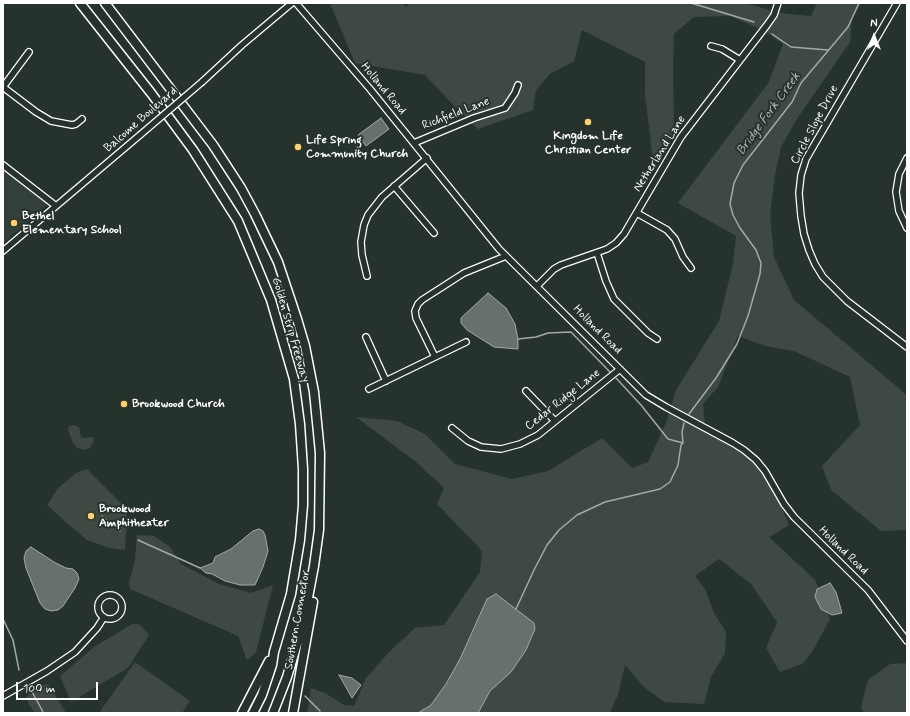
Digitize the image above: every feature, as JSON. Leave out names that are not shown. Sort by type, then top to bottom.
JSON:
[{"type":"highway","name":"Golden Strip Freeway","points":[[80,3],[151,93],[197,156],[238,221],[260,270],[273,307],[294,379],[304,469],[300,540],[291,594],[274,652],[272,666],[253,713]]},
{"type":"highway","name":"Golden Strip Freeway","points":[[105,3],[227,164],[255,214],[278,262],[305,346],[314,392],[320,453],[319,530],[303,624],[287,677],[273,713]]},
{"type":"highway","name":"Southern Connector","points":[[293,713],[319,564],[319,530]]},
{"type":"highway","name":"Southern Connector","points":[[242,713],[274,652]]},
{"type":"street","name":"Balcome Boulevard","points":[[3,252],[292,3]]},
{"type":"street","name":"Holland Road","points":[[296,3],[370,89],[427,158],[471,215],[506,256],[646,395],[659,404],[733,443],[756,460],[765,471],[784,504],[794,517],[868,590],[904,633],[907,641]]},
{"type":"street","name":"Netherland Lane","points":[[537,286],[554,269],[561,265],[607,249],[616,243],[624,234],[681,137],[767,26],[774,15],[778,3]]},
{"type":"street","name":"Circle Slope Drive","points":[[897,3],[806,159],[801,175],[799,193],[804,234],[815,264],[823,277],[848,301],[907,347]]},
{"type":"street","points":[[711,46],[722,49],[740,60]]},
{"type":"street","points":[[30,52],[3,87],[36,112],[51,121],[72,125],[76,124],[82,119]]},
{"type":"street","name":"Richfield Lane","points":[[414,143],[474,118],[505,108],[515,93],[518,85]]},
{"type":"street","points":[[367,276],[362,248],[362,236],[368,214],[394,186],[427,158]]},
{"type":"street","points":[[907,158],[899,174],[896,192],[898,211],[907,228]]},
{"type":"street","points":[[3,166],[56,206]]},
{"type":"street","points":[[394,186],[434,233]]},
{"type":"street","points":[[637,213],[667,230],[675,238],[683,257],[691,268]]},
{"type":"street","points":[[597,253],[614,299],[648,333],[657,339]]},
{"type":"street","points":[[435,357],[416,318],[415,311],[418,304],[464,273],[506,256]]},
{"type":"street","points":[[366,337],[386,381]]},
{"type":"street","points":[[369,389],[466,342]]},
{"type":"street","name":"Cedar Ridge Lane","points":[[452,428],[460,436],[474,444],[488,448],[501,449],[514,447],[538,435],[620,369]]},
{"type":"street","points":[[526,391],[555,421]]},
{"type":"street","points":[[107,595],[116,596],[121,602],[121,611],[119,615],[109,619],[104,617],[101,615],[98,607],[100,599],[107,595]]},
{"type":"street","points":[[3,696],[47,672],[75,652],[97,628],[104,617]]},
{"type":"shaded area","points":[[330,3],[404,3],[406,8],[408,3],[745,3],[780,13],[811,16],[817,3],[861,3],[852,19],[850,42],[797,119],[781,147],[775,175],[770,216],[774,257],[794,300],[907,395],[907,530],[881,531],[831,490],[822,466],[860,425],[850,377],[794,351],[765,346],[738,336],[718,387],[703,404],[705,426],[744,448],[773,487],[789,525],[769,537],[815,580],[830,619],[812,652],[802,664],[780,672],[766,648],[777,622],[751,584],[719,559],[695,576],[705,589],[714,613],[726,632],[725,653],[711,677],[704,704],[664,702],[644,687],[625,665],[618,695],[610,712],[608,713],[307,713],[311,688],[327,694],[344,705],[354,706],[366,678],[391,650],[415,628],[444,625],[480,572],[482,551],[437,504],[444,488],[416,462],[356,417],[397,421],[425,434],[455,464],[512,479],[548,471],[602,438],[632,468],[648,462],[666,423],[676,390],[719,321],[733,264],[736,236],[678,203],[769,82],[783,44],[765,31],[730,16],[694,17],[674,34],[674,134],[653,161],[645,95],[645,62],[582,30],[574,61],[550,74],[536,90],[533,110],[478,129],[425,75],[355,63]]},
{"type":"shaded area","points":[[381,118],[389,129],[366,146],[358,135]]},
{"type":"shaded area","name":"Bethel Elementary School","points":[[3,167],[49,203],[3,243]]},
{"type":"shaded area","points":[[488,293],[506,308],[515,324],[518,349],[494,347],[467,330],[461,323],[461,318]]},
{"type":"shaded area","points":[[74,425],[79,427],[81,438],[94,437],[90,448],[84,450],[77,448],[73,443],[68,430],[69,426]]},
{"type":"shaded area","points":[[87,469],[127,509],[125,550],[109,548],[87,540],[47,505],[58,488],[76,473]]},
{"type":"shaded area","points":[[259,529],[263,531],[265,535],[268,551],[255,585],[240,585],[225,581],[212,574],[206,573],[200,568],[213,563],[215,557],[231,549],[253,531]]},
{"type":"shaded area","points":[[137,535],[154,536],[170,547],[181,564],[219,584],[251,593],[273,585],[256,652],[247,660],[238,636],[130,589],[129,583],[135,560]]},
{"type":"shaded area","points":[[31,547],[54,562],[66,568],[73,569],[77,573],[79,579],[75,588],[63,606],[58,610],[51,611],[45,609],[40,603],[26,568],[24,558],[26,551]]},
{"type":"shaded area","points":[[830,583],[836,592],[842,613],[832,615],[821,609],[815,597],[817,589]]},
{"type":"shaded area","points":[[496,594],[534,623],[535,629],[526,650],[511,672],[490,691],[478,713],[418,713],[431,705],[446,684],[460,659],[487,599]]},
{"type":"shaded area","points":[[132,624],[139,624],[149,635],[128,668],[71,702],[60,676],[94,647]]},
{"type":"shaded area","points":[[135,662],[190,701],[182,713],[99,713]]},
{"type":"shaded area","points":[[907,663],[907,713],[864,713],[861,707],[868,680],[890,664]]},
{"type":"shaded area","points":[[339,675],[352,678],[361,685],[352,698]]},
{"type":"shaded area","points":[[48,684],[65,713],[35,713],[30,706],[26,697],[37,687]]},
{"type":"waterway","points":[[691,3],[754,22]]},
{"type":"waterway","name":"Bridge Fork Creek","points":[[689,414],[716,378],[737,344],[748,316],[760,274],[761,263],[756,250],[740,228],[733,215],[730,204],[734,183],[743,165],[792,102],[801,83],[848,27],[859,3]]},
{"type":"waterway","points":[[772,34],[791,47],[828,50]]},
{"type":"waterway","points":[[518,339],[536,337],[548,333],[571,332],[610,372]]},
{"type":"waterway","points":[[616,378],[641,405],[668,439],[683,443]]},
{"type":"waterway","name":"Bridge Fork Creek","points":[[516,609],[547,545],[559,530],[577,515],[605,502],[660,489],[670,482],[678,465],[681,445],[683,443],[682,432],[684,423]]},
{"type":"waterway","points":[[102,516],[120,531]]},
{"type":"waterway","points":[[138,540],[200,568]]},
{"type":"waterway","points":[[3,619],[13,640],[19,670]]},
{"type":"waterway","points":[[30,688],[43,713]]},
{"type":"waterway","points":[[305,696],[320,711]]},
{"type":"place","name":"Kingdom Life Christian Center","points":[[588,122]]},
{"type":"place","name":"Life Spring Community Church","points":[[298,147]]},
{"type":"place","name":"Bethel Elementary School","points":[[14,223]]},
{"type":"place","name":"Brookwood Church","points":[[124,404]]},
{"type":"place","name":"Brookwood Amphitheater","points":[[91,516]]}]
